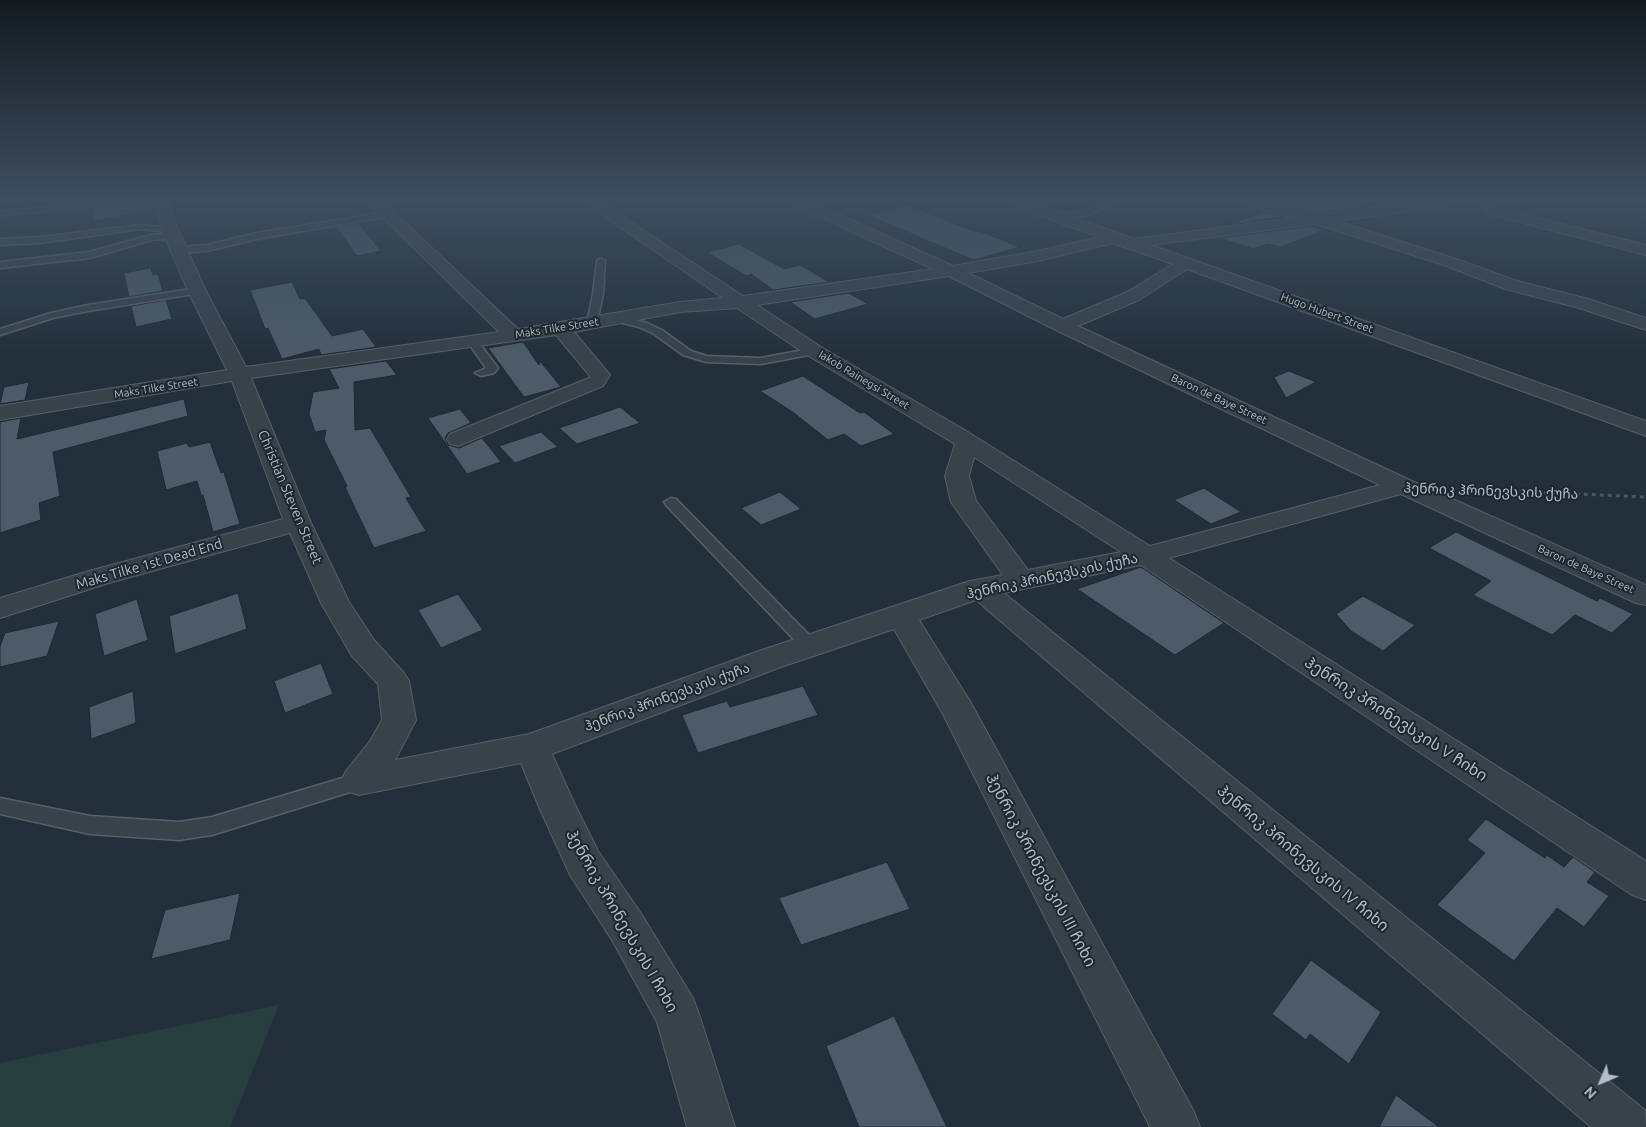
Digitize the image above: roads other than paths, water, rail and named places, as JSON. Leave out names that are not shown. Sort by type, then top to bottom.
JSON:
[{"type":"street","name":"Christian Steven Street","points":[[180,252],[197,291],[239,374],[298,523],[335,603],[363,648],[393,680],[399,720],[382,751],[359,781]]},
{"type":"street","points":[[426,252],[514,335]]},
{"type":"street","name":"Iakob Rainegsi Street","points":[[663,252],[814,350],[967,442],[1146,556]]},
{"type":"street","name":"Baron de Baye Street","points":[[908,252],[1403,486],[1646,596]]},
{"type":"street","name":"Maks Tilke Street","points":[[0,414],[239,374],[561,329],[680,307],[830,291],[1056,252]]},
{"type":"street","name":"Hugo Hubert Street","points":[[1155,252],[1646,429]]},
{"type":"street","points":[[1417,252],[1511,284],[1582,303],[1646,324]]},
{"type":"street","points":[[1063,326],[1132,296],[1187,262]]},
{"type":"street","points":[[458,439],[596,382],[600,375],[561,329]]},
{"type":"street","points":[[967,442],[956,476],[964,502],[1021,580]]},
{"type":"street","name":"ჰენრიკ ჰრინევსკის ქუჩა","points":[[359,781],[532,747],[810,646],[980,588],[1146,556],[1403,486]]},
{"type":"street","name":"Maks Tilke 1st Dead End","points":[[0,608],[98,576],[298,523]]},
{"type":"street","name":"ჰენრიკ პრინევსკის V ჩიხი","points":[[1146,556],[1646,882]]},
{"type":"street","name":"ჰენრიკ პრინევსკის IV ჩიხი","points":[[980,588],[1628,1127]]},
{"type":"street","name":"ჰენრიკ პრინევსკის III ჩიხი","points":[[901,616],[959,712],[1176,1127]]},
{"type":"street","name":"ჰენრიკ პრინევსკის I ჩიხი","points":[[532,747],[557,807],[584,864],[626,926],[677,1014],[711,1127]]},
{"type":"lane","points":[[0,265],[90,255],[102,252]]},
{"type":"lane","points":[[592,323],[598,294],[601,261]]},
{"type":"lane","points":[[0,332],[51,316],[88,308],[197,291]]},
{"type":"lane","points":[[614,318],[643,325],[658,332],[687,353],[706,359],[761,361],[814,350]]},
{"type":"lane","points":[[472,341],[492,368],[490,371],[481,373]]},
{"type":"lane","points":[[671,502],[810,646]]},
{"type":"lane","points":[[0,806],[90,825],[179,831],[212,826],[359,781]]}]
